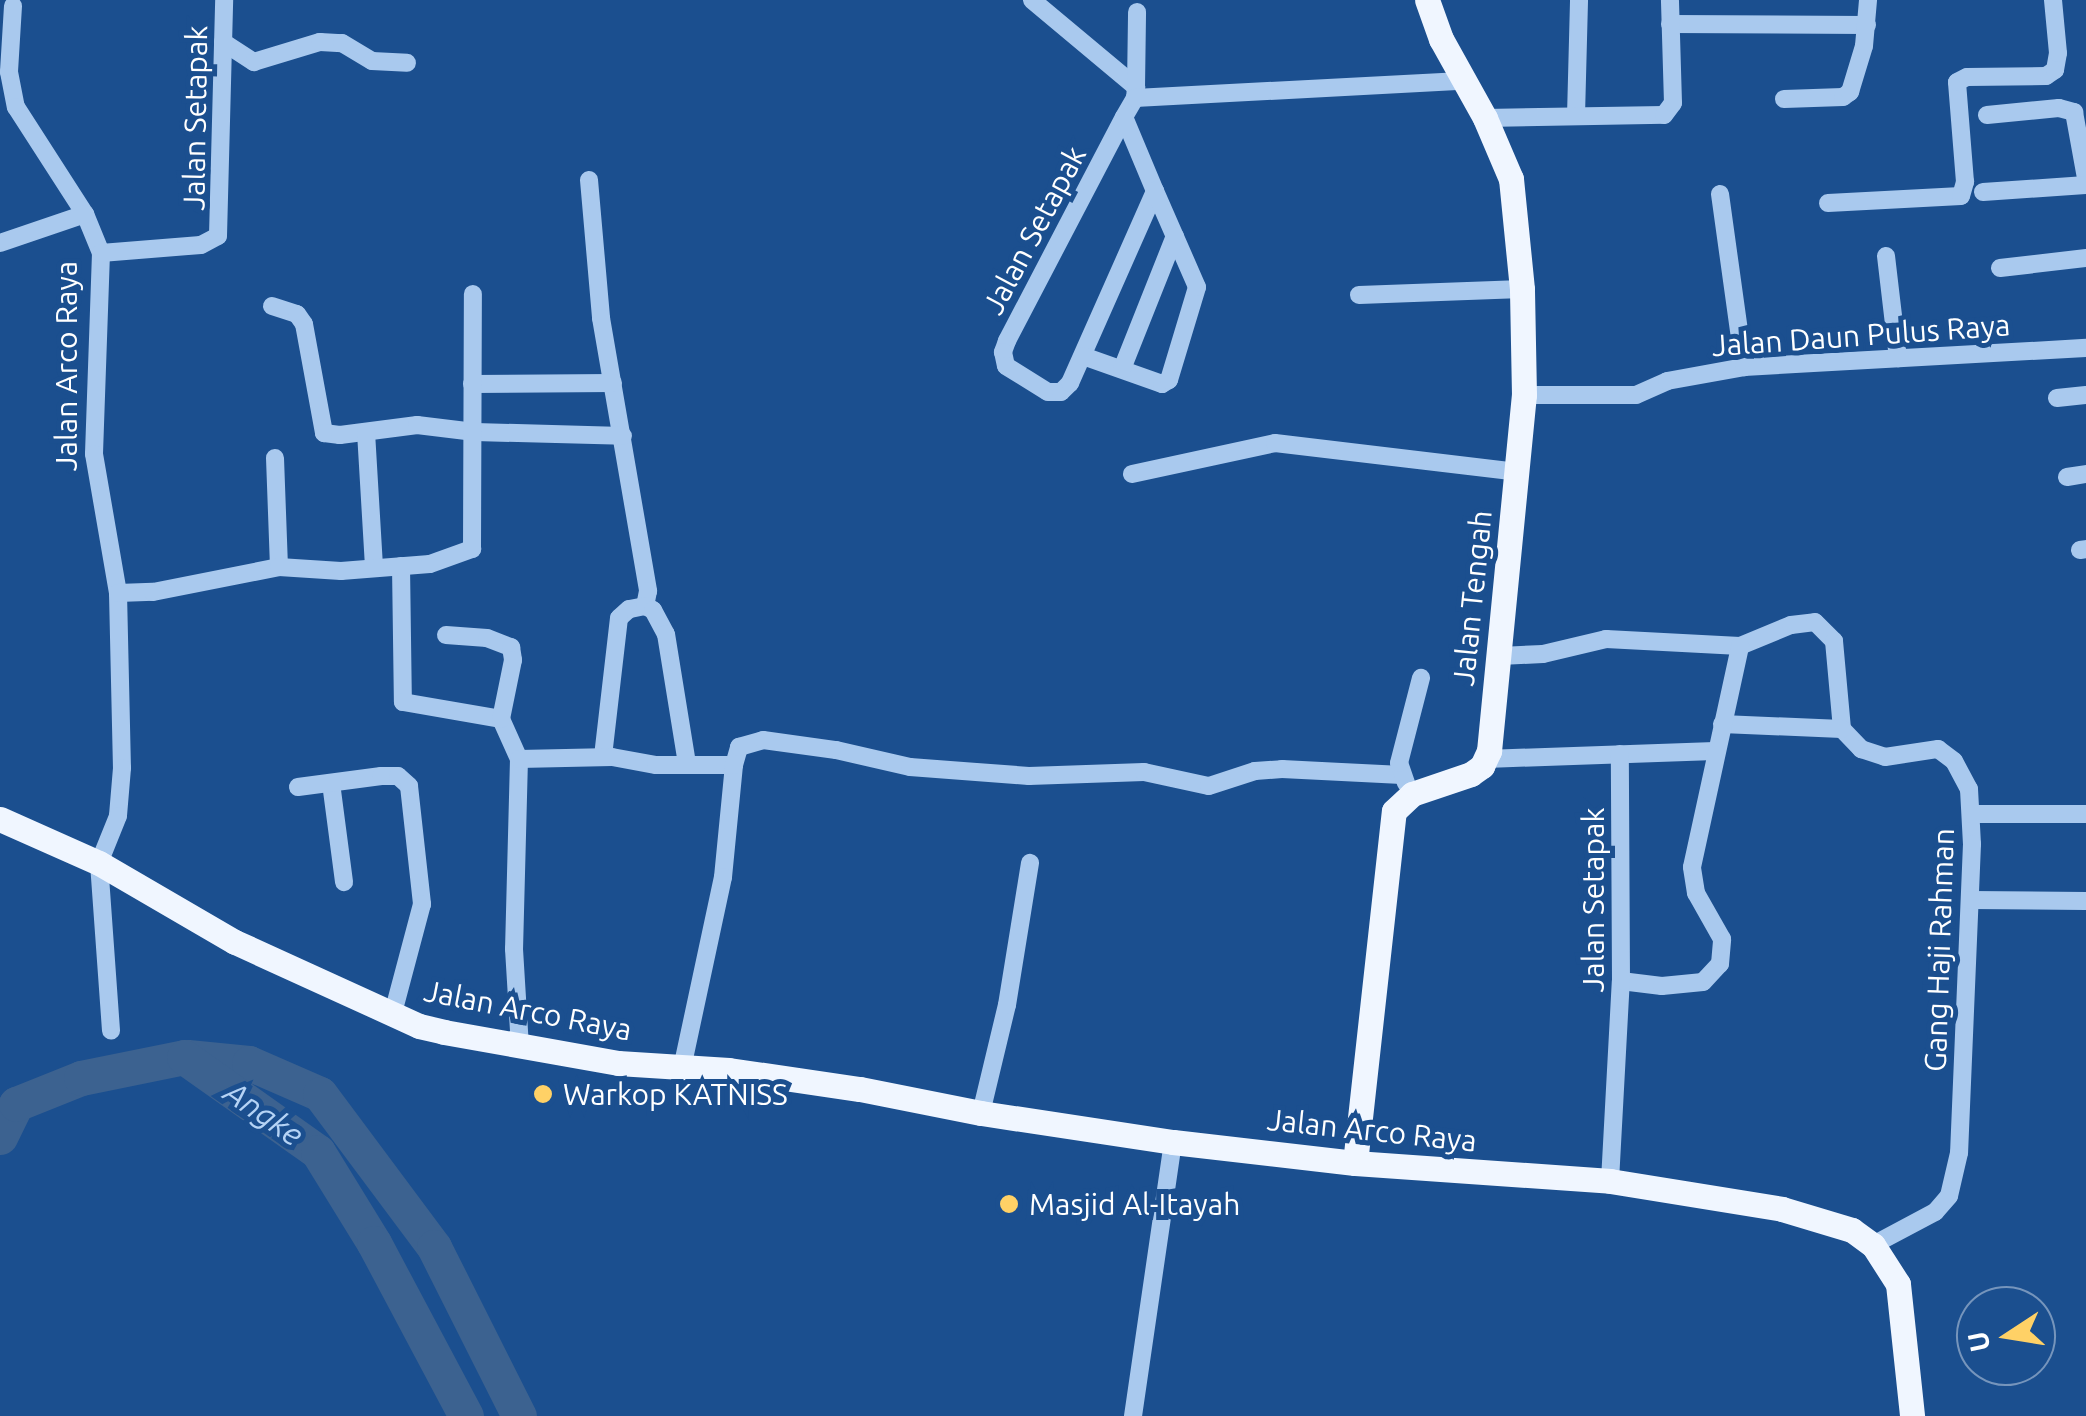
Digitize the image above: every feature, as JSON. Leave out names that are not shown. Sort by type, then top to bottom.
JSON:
[{"type":"main road","name":"Jalan Tengah","points":[[1427,0],[1511,179],[1522,289],[1524,394],[1500,656],[1486,758]]},
{"type":"main road","points":[[1356,1163],[1394,811],[1407,784],[1471,774],[1486,758]]},
{"type":"main road","name":"Jalan Arco Raya","points":[[0,818],[99,863],[235,942],[419,1026],[520,1048],[860,1089],[981,1114],[1173,1142],[1356,1163],[1610,1181],[1782,1209],[1852,1230],[1874,1244]]},
{"type":"main road","points":[[1874,1244],[1898,1284],[1912,1416]]},
{"type":"street","name":"Jalan Setapak","points":[[101,253],[201,245],[218,236],[224,0]]},
{"type":"street","points":[[1032,0],[1136,92],[1462,81]]},
{"type":"street","points":[[1576,116],[1579,0]]},
{"type":"street","points":[[1485,118],[1576,116],[1622,120],[1664,115],[1673,104],[1670,0]]},
{"type":"street","points":[[1784,99],[1843,97],[1850,92],[1867,25],[1868,0]]},
{"type":"street","points":[[1828,203],[1961,196],[1965,182],[1957,82],[1967,77],[2046,76],[2055,70],[2058,53],[2053,0]]},
{"type":"street","name":"Jalan Arco Raya","points":[[11,4],[9,72],[16,106],[85,214],[101,253],[94,454],[118,593],[122,796],[99,863]]},
{"type":"street","points":[[1136,12],[1136,92]]},
{"type":"street","points":[[1670,24],[1867,25]]},
{"type":"street","points":[[223,42],[254,62],[295,46],[320,42],[342,43],[372,61],[407,63]]},
{"type":"street","name":"Jalan Setapak","points":[[1124,117],[1156,191],[1070,382],[1061,392],[1048,392],[1006,366],[1003,352],[1136,92]]},
{"type":"street","points":[[1983,192],[2086,181],[2082,118],[2070,109],[1987,115]]},
{"type":"street","points":[[589,180],[602,318],[648,591],[645,606]]},
{"type":"street","points":[[1083,356],[1162,384],[1169,380],[1197,287],[1156,191]]},
{"type":"street","points":[[1720,194],[1744,367]]},
{"type":"street","points":[[0,243],[85,214]]},
{"type":"street","points":[[1122,369],[1175,236]]},
{"type":"street","points":[[1886,256],[1898,358]]},
{"type":"street","points":[[2000,268],[2086,258]]},
{"type":"street","points":[[1359,296],[1522,289]]},
{"type":"street","points":[[118,593],[153,592],[279,567],[341,571],[444,562],[472,549],[473,294]]},
{"type":"street","points":[[272,306],[296,314],[304,324],[324,433],[417,425],[475,432],[623,436]]},
{"type":"street","name":"Jalan Daun Pulus Raya","points":[[1524,394],[1636,395],[1667,381],[1744,367],[2086,348]]},
{"type":"street","points":[[472,384],[614,383]]},
{"type":"street","points":[[2058,398],[2086,395]]},
{"type":"street","points":[[366,432],[374,567]]},
{"type":"street","points":[[1132,474],[1275,443],[1517,472]]},
{"type":"street","points":[[276,458],[279,567]]},
{"type":"street","points":[[402,566],[403,702],[501,718]]},
{"type":"street","points":[[603,757],[619,618],[629,609],[645,606],[653,610],[666,634],[687,764]]},
{"type":"street","points":[[1500,656],[1543,654],[1606,638],[1740,646],[1791,625],[1815,622],[1826,629],[1834,641],[1842,728],[1722,724]]},
{"type":"street","points":[[446,635],[486,638],[511,647],[501,718],[519,759],[514,949],[520,1048]]},
{"type":"street","points":[[1621,981],[1662,986],[1702,982],[1720,964],[1722,939],[1696,892],[1692,867],[1740,646]]},
{"type":"street","points":[[682,1068],[723,877],[739,747],[763,740],[836,750],[910,767],[1029,776],[1144,772],[1209,786],[1255,771],[1282,769],[1407,784],[1402,750],[1421,678]]},
{"type":"street","name":"Gang Haji Rahman","points":[[1842,728],[1861,749],[1885,757],[1938,750],[1962,774],[1970,814],[1970,900],[1958,1153],[1949,1196],[1935,1212],[1874,1244]]},
{"type":"street","points":[[1486,758],[1715,752]]},
{"type":"street","name":"Jalan Setapak","points":[[1610,1181],[1621,981],[1620,754]]},
{"type":"street","points":[[519,759],[603,757],[734,765]]},
{"type":"street","points":[[298,787],[398,776],[408,786],[422,904],[392,1013]]},
{"type":"street","points":[[331,782],[344,882]]},
{"type":"street","points":[[1970,814],[2086,814]]},
{"type":"street","points":[[99,863],[111,1031]]},
{"type":"street","points":[[981,1114],[1006,1005],[1030,863]]},
{"type":"street","points":[[1970,900],[2086,901]]},
{"type":"street","points":[[1133,1416],[1173,1142]]},
{"type":"waterway","name":"Angke","points":[[0,1137],[16,1104],[81,1078],[184,1057],[318,1152],[374,1243],[466,1416]]},
{"type":"waterway","points":[[188,1057],[249,1063],[320,1094],[434,1247],[519,1416]]},
{"type":"place","name":"Warkop KATNISS","points":[[543,1094]]},
{"type":"place","name":"Masjid Al-Itayah","points":[[1009,1204]]}]
